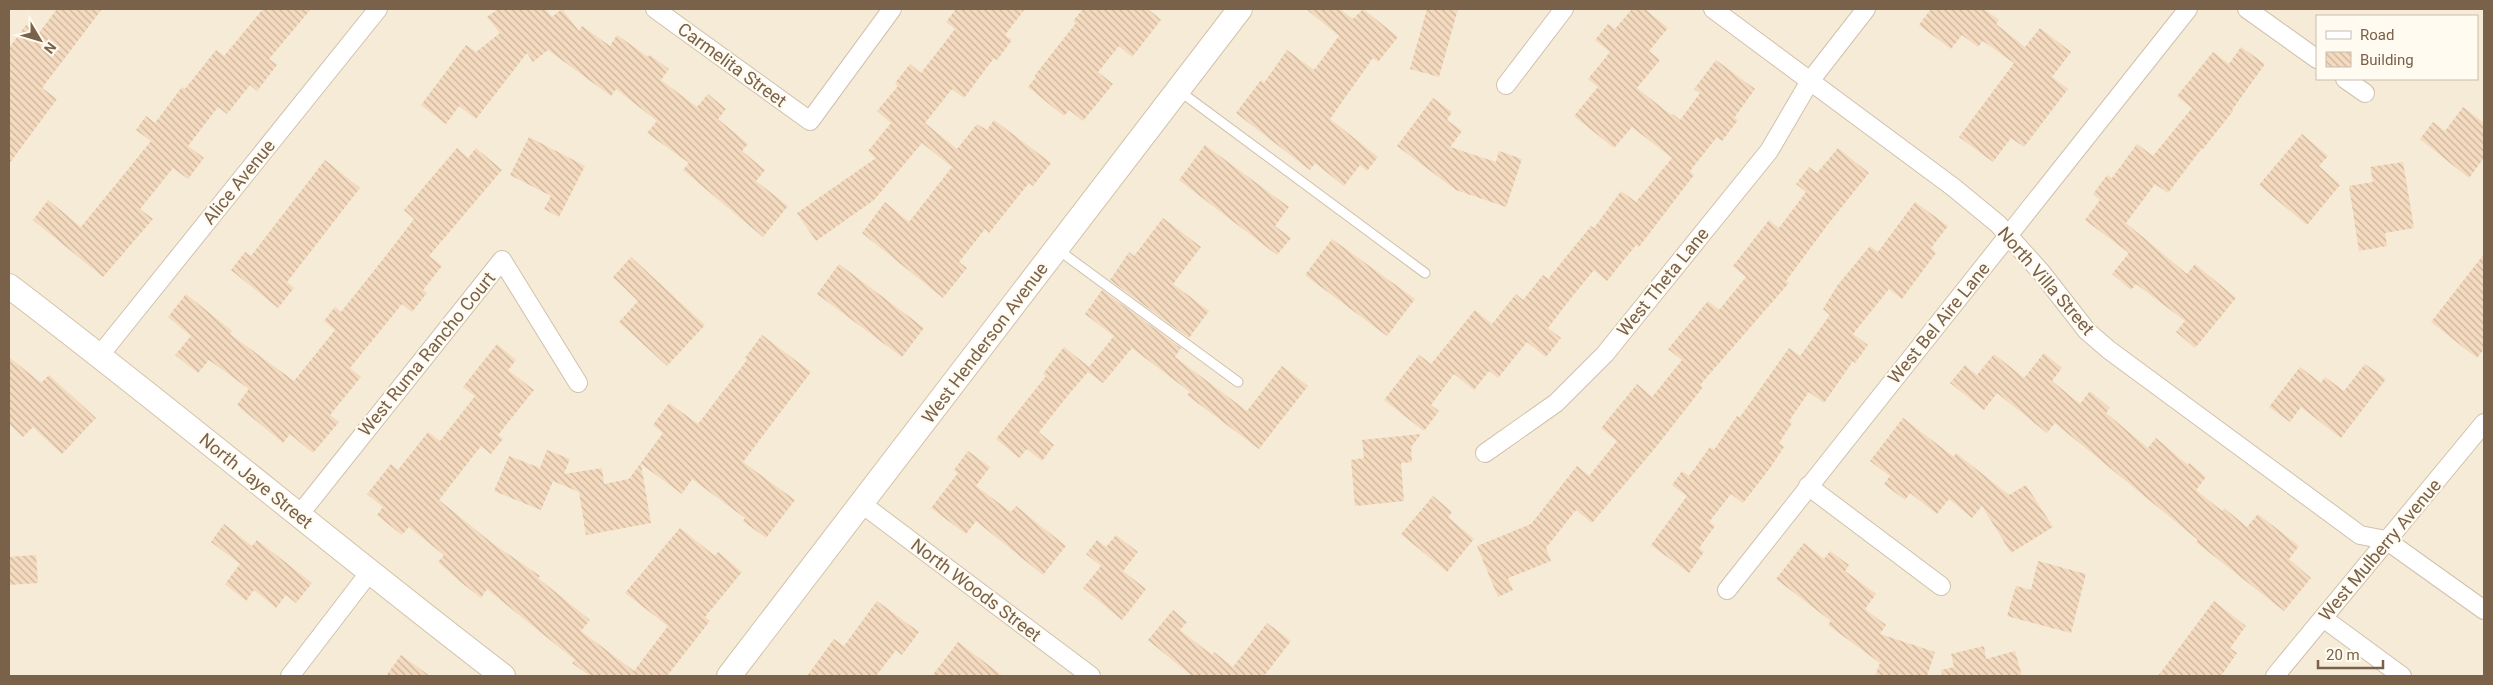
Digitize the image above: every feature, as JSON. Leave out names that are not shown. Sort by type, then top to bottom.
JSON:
[{"type":"main road","name":"West Henderson Avenue","points":[[729,676],[1240,9]]},
{"type":"main road","name":"North Jaye Street","points":[[9,286],[100,355],[368,573],[503,676]]},
{"type":"street","name":"Alice Avenue","points":[[100,355],[378,9]]},
{"type":"street","name":"Carmelita Street","points":[[655,9],[810,121],[892,9]]},
{"type":"street","points":[[1506,84],[1564,9]]},
{"type":"street","name":"North Villa Street","points":[[1713,9],[1953,187],[2009,235],[2082,325],[2109,350],[2360,535],[2386,540]]},
{"type":"street","name":"West Theta Lane","points":[[1485,453],[1556,403],[1605,354],[1769,151],[1810,81],[1866,9]]},
{"type":"street","name":"West Bel Aire Lane","points":[[1727,590],[2188,9]]},
{"type":"street","points":[[2247,9],[2316,57]]},
{"type":"street","points":[[2346,80],[2365,93]]},
{"type":"street","name":"West Ruma Rancho Court","points":[[299,515],[502,260],[578,383]]},
{"type":"street","name":"West Mulberry Avenue","points":[[2276,676],[2386,540],[2484,424]]},
{"type":"street","points":[[1808,486],[1941,586]]},
{"type":"street","name":"North Woods Street","points":[[862,504],[1091,676]]},
{"type":"street","points":[[2386,540],[2484,610]]},
{"type":"street","points":[[290,676],[368,573]]},
{"type":"street","points":[[2323,618],[2402,676]]},
{"type":"lane","points":[[1178,90],[1425,273]]},
{"type":"lane","points":[[1056,249],[1238,382]]},
{"type":"shaded area","points":[[9,9],[2484,9],[2484,676],[9,676]]},
{"type":"building","points":[[57,9],[102,9],[42,88],[57,99],[9,164],[9,48],[26,25],[38,34]]},
{"type":"building","points":[[263,9],[311,9],[269,59],[277,65],[257,91],[250,85],[227,114],[218,107],[188,146],[204,158],[188,179],[173,168],[140,209],[153,219],[103,277],[33,220],[48,200],[81,227],[151,141],[136,130],[146,116],[155,123],[182,87],[185,89],[216,50],[224,56]]},
{"type":"building","points":[[498,9],[545,9],[552,17],[562,9],[579,31],[582,26],[610,46],[617,35],[648,57],[650,55],[669,69],[661,80],[697,107],[708,94],[726,109],[718,119],[748,144],[742,151],[765,170],[756,181],[788,206],[763,237],[683,170],[689,163],[647,133],[657,121],[616,89],[611,96],[548,50],[533,62],[527,53],[476,119],[459,106],[446,124],[421,105],[466,45],[476,52],[500,33],[487,17]]},
{"type":"building","points":[[956,9],[1025,9],[1005,35],[1012,40],[997,60],[994,58],[964,98],[952,89],[925,123],[957,149],[977,124],[987,130],[994,120],[1051,163],[1033,186],[1029,183],[989,233],[985,229],[959,262],[967,268],[943,298],[862,233],[885,202],[909,222],[952,167],[922,143],[874,200],[816,241],[797,213],[876,158],[868,151],[891,123],[877,111],[898,86],[895,83],[910,64],[921,73],[955,29],[946,22]]},
{"type":"building","points":[[1083,9],[1148,9],[1161,20],[1132,57],[1119,46],[1098,72],[1113,84],[1083,121],[1069,110],[1064,116],[1028,87],[1036,77],[1035,75],[1076,23],[1073,21]]},
{"type":"building","points":[[1306,9],[1340,9],[1353,19],[1363,9],[1398,37],[1378,62],[1373,58],[1330,119],[1378,157],[1367,171],[1360,165],[1344,186],[1315,163],[1310,170],[1236,113],[1261,80],[1264,83],[1287,50],[1314,70],[1339,36]]},
{"type":"building","points":[[1427,9],[1458,9],[1439,77],[1410,69]]},
{"type":"building","points":[[1632,9],[1645,9],[1668,28],[1649,51],[1660,60],[1637,88],[1671,115],[1673,114],[1680,120],[1700,93],[1694,89],[1716,60],[1755,89],[1734,118],[1738,120],[1722,141],[1717,137],[1690,171],[1694,175],[1639,247],[1636,245],[1607,281],[1594,270],[1571,298],[1548,328],[1561,338],[1546,357],[1527,342],[1498,378],[1489,371],[1474,390],[1454,374],[1431,405],[1439,411],[1424,431],[1384,400],[1419,355],[1431,364],[1475,310],[1492,324],[1516,294],[1523,300],[1543,275],[1548,279],[1591,226],[1594,228],[1621,191],[1636,202],[1672,158],[1632,127],[1614,148],[1574,116],[1598,87],[1588,79],[1610,52],[1595,40],[1608,24],[1615,29]]},
{"type":"building","points":[[1931,9],[1984,9],[1999,20],[1996,24],[2025,47],[2040,28],[2071,52],[2052,77],[2068,89],[2024,147],[2011,138],[1993,162],[1959,137],[2014,63],[1983,41],[1978,47],[1962,35],[1951,49],[1919,25]]},
{"type":"building","points":[[2241,47],[2265,64],[2233,111],[2168,193],[2155,184],[2126,223],[2187,274],[2195,264],[2236,298],[2195,348],[2176,332],[2185,321],[2136,284],[2131,290],[2112,274],[2129,253],[2085,220],[2100,200],[2093,194],[2107,175],[2112,178],[2137,144],[2153,156],[2192,108],[2177,96],[2213,52],[2229,64]]},
{"type":"building","points":[[1433,98],[1452,112],[1447,120],[1462,131],[1450,147],[1496,162],[1499,151],[1522,159],[1506,207],[1456,190],[1397,146]]},
{"type":"building","points":[[2463,107],[2484,123],[2484,158],[2469,178],[2420,139],[2433,122],[2445,131]]},
{"type":"building","points":[[2302,134],[2328,156],[2319,166],[2340,185],[2307,225],[2259,185]]},
{"type":"building","points":[[529,137],[585,166],[559,217],[544,209],[551,196],[510,175]]},
{"type":"building","points":[[1205,145],[1289,207],[1275,226],[1291,238],[1277,255],[1179,180]]},
{"type":"building","points":[[457,148],[468,158],[476,148],[502,170],[429,256],[442,266],[423,290],[427,293],[412,312],[402,304],[350,368],[361,377],[330,415],[339,422],[313,453],[290,434],[283,443],[237,405],[249,389],[209,360],[198,373],[175,355],[191,336],[168,317],[186,294],[232,331],[230,334],[294,381],[335,330],[324,321],[335,307],[341,312],[388,253],[414,219],[404,210]]},
{"type":"building","points":[[1838,148],[1869,173],[1786,281],[1789,283],[1700,385],[1703,387],[1656,447],[1592,523],[1576,510],[1546,548],[1551,561],[1508,578],[1513,590],[1498,597],[1477,546],[1531,524],[1577,466],[1589,476],[1617,441],[1601,428],[1637,384],[1652,397],[1682,360],[1668,349],[1708,301],[1719,310],[1746,277],[1733,266],[1769,220],[1779,228],[1806,192],[1796,184],[1809,167],[1817,173]]},
{"type":"building","points":[[325,160],[360,188],[287,282],[294,288],[278,308],[231,270],[245,252],[251,256]]},
{"type":"building","points":[[2403,162],[2414,228],[2385,233],[2387,246],[2359,251],[2349,186],[2373,182],[2370,167]]},
{"type":"building","points":[[1915,202],[1948,226],[1931,248],[1936,253],[1902,299],[1889,289],[1853,334],[1868,345],[1855,363],[1853,361],[1824,403],[1809,392],[1789,421],[1792,423],[1779,443],[1784,447],[1770,468],[1743,503],[1731,494],[1709,522],[1715,526],[1699,548],[1704,552],[1689,573],[1651,545],[1687,496],[1672,485],[1682,471],[1689,476],[1710,447],[1714,450],[1737,416],[1740,417],[1789,348],[1800,356],[1830,315],[1823,309],[1837,286],[1870,246],[1878,252]]},
{"type":"building","points":[[1163,218],[1201,247],[1173,284],[1209,311],[1189,338],[1110,280],[1129,252],[1134,256]]},
{"type":"building","points":[[1332,239],[1415,299],[1387,336],[1305,275]]},
{"type":"building","points":[[2484,254],[2484,349],[2477,358],[2431,322]]},
{"type":"building","points":[[631,257],[705,325],[667,366],[619,322],[638,301],[613,277]]},
{"type":"building","points":[[839,264],[924,328],[902,357],[817,294]]},
{"type":"building","points":[[1102,290],[1181,348],[1175,357],[1247,411],[1282,366],[1308,386],[1259,449],[1187,395],[1190,392],[1132,348],[1103,383],[1088,372],[1069,394],[1039,432],[1054,445],[1042,461],[1027,449],[1019,458],[996,439],[1046,376],[1043,374],[1064,347],[1089,367],[1114,336],[1085,314]]},
{"type":"building","points":[[762,335],[811,372],[743,462],[795,500],[766,538],[743,521],[745,518],[692,479],[682,494],[641,464],[651,523],[586,535],[579,492],[553,481],[541,510],[494,491],[509,456],[540,468],[547,450],[570,459],[564,474],[602,468],[604,484],[629,479],[663,433],[653,425],[669,403],[698,424],[747,360],[745,358]]},
{"type":"building","points":[[497,344],[516,360],[508,370],[534,390],[498,435],[503,439],[491,454],[481,446],[439,500],[492,543],[540,576],[538,578],[590,620],[581,631],[634,671],[668,626],[625,593],[680,528],[715,556],[718,552],[742,572],[705,617],[710,621],[667,676],[590,676],[572,663],[575,660],[487,589],[481,598],[462,583],[438,562],[444,555],[409,527],[402,535],[377,515],[383,507],[367,494],[391,464],[398,470],[428,432],[440,441],[475,396],[463,387]]},
{"type":"building","points":[[2044,353],[2062,368],[2052,381],[2080,404],[2090,391],[2110,408],[2106,413],[2148,448],[2156,438],[2188,465],[2189,463],[2206,477],[2196,490],[2222,511],[2224,508],[2247,527],[2258,514],[2299,546],[2289,559],[2311,578],[2284,611],[2196,542],[2198,540],[2055,423],[2047,433],[1997,393],[1984,410],[1950,383],[1965,365],[1977,375],[1994,354],[2024,378]]},
{"type":"building","points":[[9,357],[41,383],[49,375],[96,418],[62,454],[33,427],[23,437],[9,424]]},
{"type":"building","points":[[2365,364],[2386,379],[2341,438],[2301,407],[2290,422],[2269,407],[2300,367],[2321,383],[2325,377],[2344,391]]},
{"type":"building","points":[[1903,418],[1954,457],[1956,453],[2009,495],[2026,485],[2053,527],[2011,553],[1982,506],[1972,518],[1949,499],[1937,514],[1910,493],[1905,500],[1884,484],[1890,476],[1870,461]]},
{"type":"building","points":[[1421,434],[1411,447],[1412,462],[1401,463],[1404,501],[1355,506],[1351,460],[1364,458],[1362,440]]},
{"type":"building","points":[[968,451],[990,467],[976,486],[1011,512],[1016,506],[1066,546],[1043,575],[976,521],[966,534],[931,508],[958,473],[954,470]]},
{"type":"building","points":[[1433,496],[1452,512],[1448,517],[1474,539],[1447,572],[1401,534]]},
{"type":"building","points":[[224,524],[252,546],[257,540],[312,583],[296,603],[286,595],[276,608],[254,590],[246,601],[225,584],[240,564],[211,542]]},
{"type":"building","points":[[1116,535],[1138,552],[1123,571],[1146,589],[1122,620],[1083,588],[1101,566],[1086,554],[1097,540],[1106,547]]},
{"type":"building","points":[[1804,543],[1824,559],[1830,551],[1849,565],[1845,571],[1876,594],[1865,609],[1886,625],[1880,634],[1935,652],[1927,676],[1875,676],[1880,663],[1828,625],[1831,621],[1776,579]]},
{"type":"building","points":[[36,555],[38,583],[9,585],[9,557]]},
{"type":"building","points":[[2038,561],[2086,574],[2071,633],[2007,616],[2016,586],[2031,590]]},
{"type":"building","points":[[877,601],[919,632],[902,655],[896,650],[876,676],[807,676],[834,639],[844,646]]},
{"type":"building","points":[[2214,601],[2246,626],[2230,648],[2237,653],[2221,676],[2158,676]]},
{"type":"building","points":[[1173,610],[1187,622],[1180,630],[1212,655],[1214,652],[1233,667],[1267,623],[1291,641],[1264,676],[1192,676],[1148,640]]},
{"type":"building","points":[[958,642],[1003,676],[932,676]]},
{"type":"building","points":[[1984,646],[1986,659],[2015,651],[2022,676],[1942,676],[1941,670],[1954,667],[1951,654]]},
{"type":"building","points":[[401,655],[430,676],[386,676]]}]
